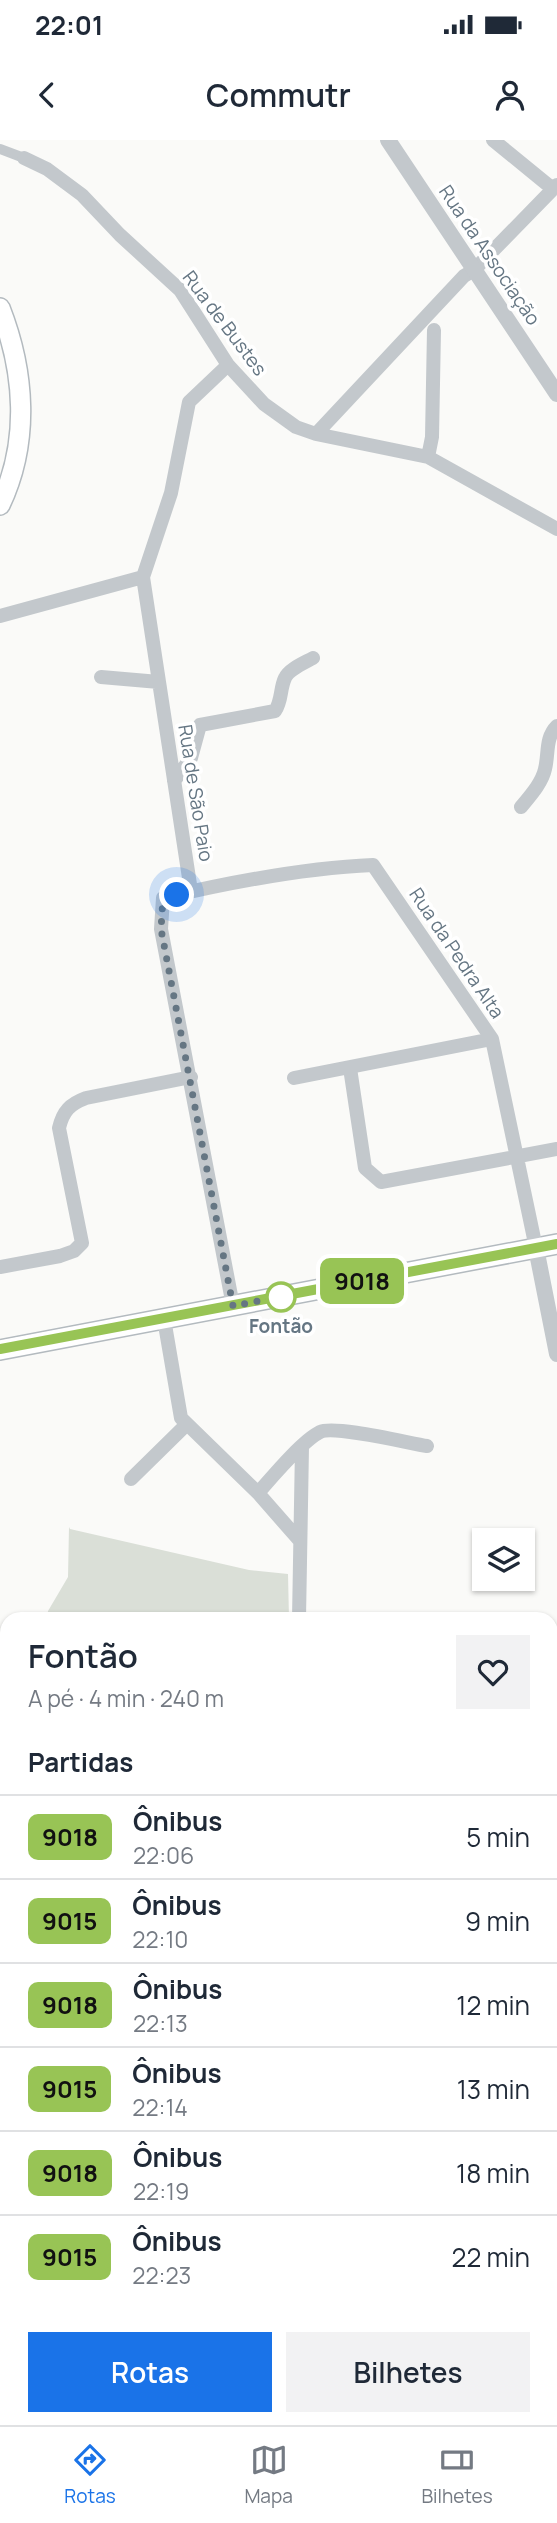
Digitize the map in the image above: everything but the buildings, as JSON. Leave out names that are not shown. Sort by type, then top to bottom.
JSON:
[{"type":"main road","points":[[0,308],[17,360],[21,425],[9,485],[0,505]]},
{"type":"main road","points":[[0,1350],[557,1244]]},
{"type":"street","name":"Rua da Associação","points":[[388,140],[557,394]]},
{"type":"street","points":[[316,433],[464,276],[474,270],[555,187],[493,140]]},
{"type":"street","name":"Rua de Bustes","points":[[0,149],[47,169],[82,195],[120,235],[180,290],[228,365],[264,404],[296,427],[428,457],[557,528]]},
{"type":"street","points":[[428,457],[432,437],[434,330]]},
{"type":"street","name":"Rua de São Paio","points":[[228,365],[189,402],[171,494],[143,578],[191,891],[163,898],[161,929],[233,1306]]},
{"type":"street","points":[[0,615],[143,578]]},
{"type":"street","points":[[174,781],[191,758],[200,725],[275,711],[285,677],[313,658]]},
{"type":"street","points":[[101,677],[159,682]]},
{"type":"street","points":[[521,807],[545,770],[550,734],[557,726]]},
{"type":"street","name":"Rua da Pedra Alta","points":[[191,891],[282,875],[373,865],[492,1039],[536,1248]]},
{"type":"street","points":[[294,1078],[492,1039]]},
{"type":"street","points":[[350,1068],[365,1168],[381,1182],[557,1149]]},
{"type":"street","points":[[0,1267],[74,1251],[82,1243],[60,1128],[64,1112],[73,1103],[191,1077]]},
{"type":"street","points":[[536,1248],[557,1354]]},
{"type":"street","points":[[164,1319],[181,1418],[258,1493],[300,1541]]},
{"type":"street","points":[[131,1479],[187,1424]]},
{"type":"street","points":[[258,1493],[302,1447],[323,1430],[346,1431],[427,1446]]},
{"type":"street","points":[[299,1612],[302,1447]]},
{"type":"shaded area","points":[[69,1527],[249,1570],[288,1574],[289,1612],[48,1612],[68,1577]]},
{"type":"bus line","name":"9018","points":[[0,1349],[557,1244]]},
{"type":"place","name":"Fontão","points":[[281,1297]]},
{"type":"route","points":[[177,895],[163,898],[161,929],[233,1306],[284,1296],[281,1297]]}]
